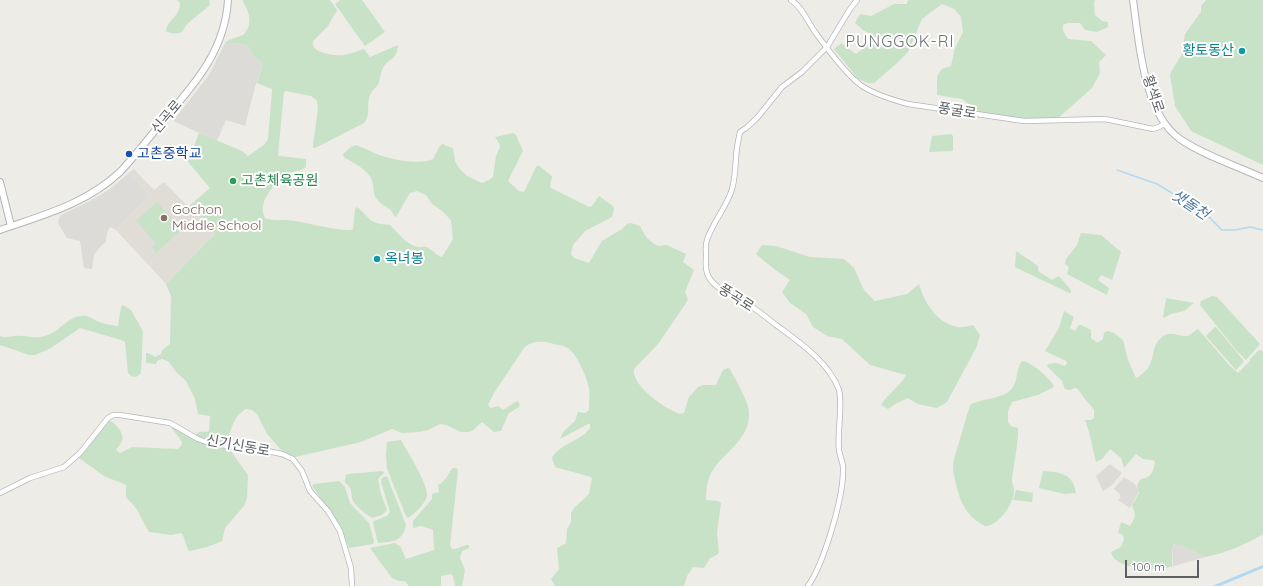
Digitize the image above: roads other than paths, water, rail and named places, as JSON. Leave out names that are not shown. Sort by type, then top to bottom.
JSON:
[{"type":"street","name":"신곡로","points":[[0,230],[73,204],[89,196],[120,172],[202,74],[215,52],[221,38],[227,17],[228,0]]},
{"type":"street","name":"풍굴로","points":[[791,0],[798,6],[816,34],[851,77],[863,86],[908,104],[1024,121],[1105,119],[1153,129],[1164,124]]},
{"type":"street","name":"풍곡로","points":[[808,586],[817,570],[830,535],[842,487],[843,468],[839,445],[840,398],[838,389],[831,375],[817,358],[802,345],[746,302],[712,282],[709,278],[706,267],[706,246],[708,237],[728,200],[733,187],[740,132],[752,123],[777,92],[802,72],[827,47],[857,0]]},
{"type":"street","name":"황색로","points":[[1133,0],[1148,85],[1154,104],[1164,124],[1186,143],[1263,178]]},
{"type":"street","points":[[0,182],[10,226]]},
{"type":"street","name":"신기신동로","points":[[0,493],[30,478],[64,467],[73,460],[88,444],[104,423],[113,415],[170,423],[212,444],[262,450],[282,454],[293,459],[300,467],[310,491],[328,511],[340,531],[351,568],[352,586]]},
{"type":"water","points":[[1263,565],[1263,568],[1220,586],[1212,586]]},
{"type":"waterway","name":"샛돌천","points":[[1117,170],[1157,184],[1182,199],[1194,210],[1210,218],[1222,230],[1235,230],[1250,227],[1263,230]]},
{"type":"place","name":"황토동산","points":[[1242,51]]},
{"type":"place","name":"고촌중학교","points":[[129,154]]},
{"type":"place","name":"고촌체육공원","points":[[233,181]]},
{"type":"place","name":"Gochon Middle School","points":[[164,218]]},
{"type":"place","name":"옥녀봉","points":[[377,259]]},
{"type":"district","name":"PUNGGOK-RI","points":[[900,42]]}]
